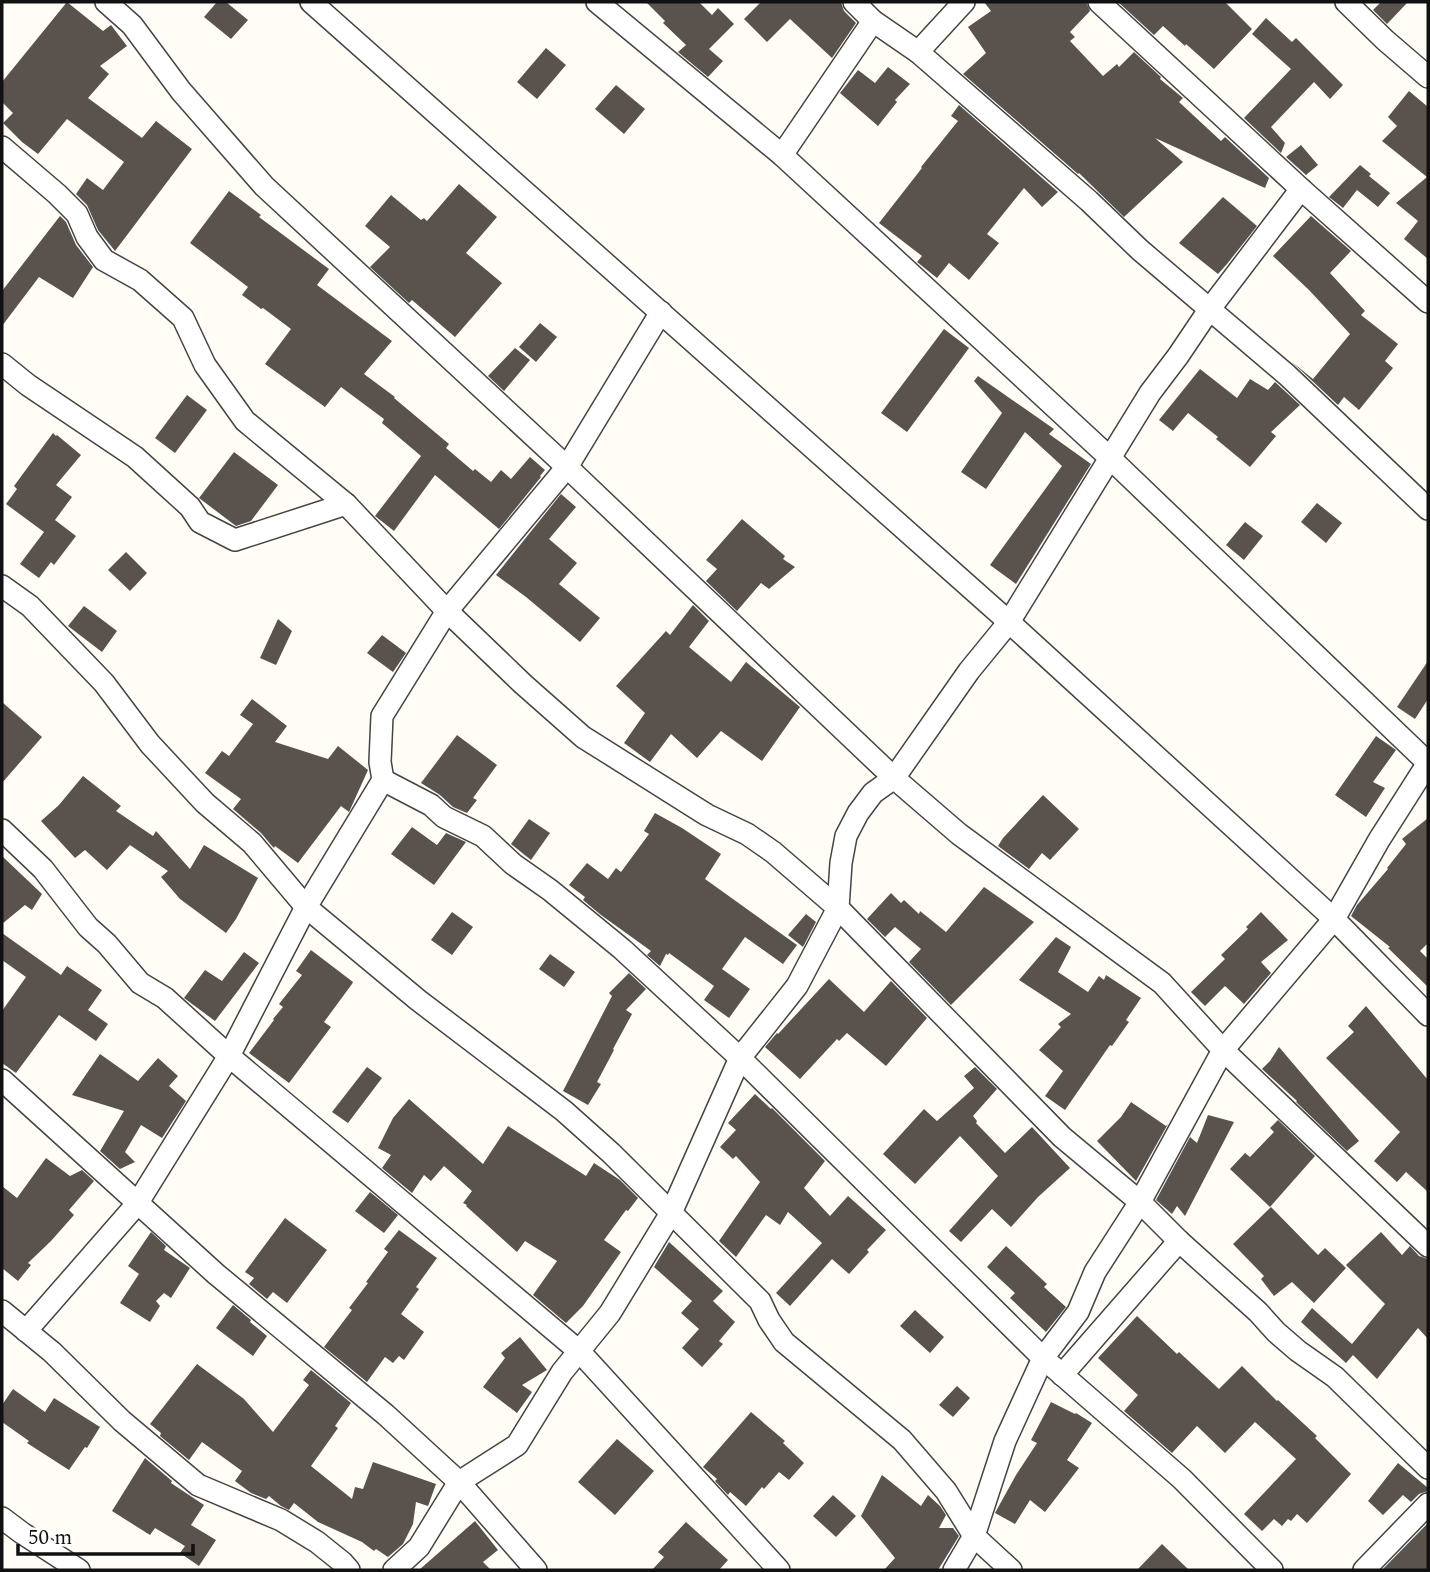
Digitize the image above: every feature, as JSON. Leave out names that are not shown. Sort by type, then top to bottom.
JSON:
[{"type":"street","points":[[106,2],[132,25],[181,91],[264,186],[567,467],[894,779],[959,834],[1162,983],[1223,1050],[1428,1246]]},
{"type":"street","points":[[311,2],[1009,622],[1334,919],[1428,1015]]},
{"type":"street","points":[[597,2],[782,155],[1110,458],[1428,763],[1334,919],[1223,1050],[1140,1202],[1095,1272],[1077,1311],[1043,1358],[1005,1441],[974,1536],[954,1570]]},
{"type":"street","points":[[854,2],[873,21],[918,52],[1089,201],[1140,250],[1287,375],[1428,509]]},
{"type":"street","points":[[918,52],[964,2]]},
{"type":"street","points":[[1099,2],[1428,302]]},
{"type":"street","points":[[1346,2],[1428,77]]},
{"type":"street","points":[[782,155],[873,21]]},
{"type":"street","points":[[2,147],[77,214],[87,237],[104,260],[140,280],[183,318],[205,366],[246,421],[346,505],[447,611],[523,684],[583,737],[707,815],[747,834],[773,852],[838,908],[1062,1136],[1140,1202],[1276,1332],[1335,1377],[1428,1468]]},
{"type":"street","points":[[394,1570],[419,1547],[459,1482],[517,1445],[562,1372],[610,1313],[671,1213],[740,1058],[797,986],[838,908],[846,836],[859,813],[873,793],[894,779],[969,671],[1009,622],[1150,393],[1301,189]]},
{"type":"street","points":[[26,1331],[137,1204],[229,1056],[306,907],[383,780],[380,762],[382,716],[447,611],[567,467],[661,312]]},
{"type":"street","points":[[2,364],[28,385],[135,457],[190,507],[200,522],[235,540],[346,505]]},
{"type":"street","points":[[2,586],[30,606],[104,683],[150,744],[205,803],[252,843],[306,907],[418,999],[564,1111],[611,1153],[760,1301],[784,1342],[902,1440],[946,1491],[974,1536],[1012,1570]]},
{"type":"street","points":[[383,780],[431,804],[444,817],[483,836],[513,864],[550,890],[622,949],[740,1058],[1043,1358],[1182,1479],[1272,1570]]},
{"type":"street","points":[[2,830],[43,869],[88,927],[107,944],[140,983],[165,998],[229,1056],[580,1352],[779,1570]]},
{"type":"street","points":[[2,1080],[216,1274],[386,1415],[459,1482],[536,1570]]},
{"type":"street","points":[[1062,1375],[1180,1241]]},
{"type":"street","points":[[2,1311],[52,1352],[122,1420],[198,1485],[281,1520],[317,1542],[349,1570]]},
{"type":"street","points":[[1364,1570],[1428,1504]]},
{"type":"street","points":[[2,1518],[79,1570]]},
{"type":"building","points":[[67,2],[103,31],[111,25],[127,46],[100,66],[109,74],[88,98],[142,138],[156,121],[192,149],[115,251],[98,230],[87,205],[76,194],[87,178],[103,190],[124,162],[67,119],[38,154],[3,123],[13,113],[2,102],[2,82]]},
{"type":"building","points":[[217,2],[226,2],[248,20],[231,39],[204,17]]},
{"type":"building","points":[[646,2],[699,2],[712,15],[718,8],[734,24],[709,49],[723,61],[708,77],[678,52],[686,45]]},
{"type":"building","points":[[761,2],[841,2],[844,11],[856,23],[832,58],[790,19],[767,42],[744,19]]},
{"type":"building","points":[[984,2],[1086,2],[1090,11],[1070,32],[1075,37],[1070,41],[1103,76],[1117,64],[1119,67],[1134,52],[1183,98],[1179,102],[1221,141],[1225,137],[1269,178],[1265,188],[1155,138],[1183,162],[1124,217],[1079,173],[963,74],[986,53],[968,27],[991,11]]},
{"type":"building","points":[[1118,2],[1225,2],[1252,29],[1214,69],[1163,26],[1154,35]]},
{"type":"building","points":[[1381,2],[1408,2],[1387,24],[1373,10]]},
{"type":"building","points":[[1266,18],[1292,42],[1296,38],[1343,85],[1330,99],[1314,82],[1271,127],[1285,143],[1281,153],[1244,118],[1291,69],[1252,34]]},
{"type":"building","points":[[546,48],[566,65],[537,99],[517,82]]},
{"type":"building","points":[[888,67],[910,84],[895,100],[897,102],[878,126],[840,93],[858,70],[875,83]]},
{"type":"building","points":[[616,85],[645,109],[624,134],[595,109]]},
{"type":"building","points":[[1409,91],[1428,107],[1428,259],[1404,239],[1418,221],[1396,203],[1427,177],[1382,141],[1397,126],[1388,117]]},
{"type":"building","points":[[959,105],[1058,192],[1042,207],[1024,188],[987,234],[999,243],[969,280],[949,263],[937,278],[917,262],[922,256],[879,223],[958,121],[951,116]]},
{"type":"building","points":[[1301,145],[1318,165],[1306,175],[1286,157]]},
{"type":"building","points":[[1360,165],[1390,193],[1378,207],[1357,190],[1343,208],[1329,197]]},
{"type":"building","points":[[459,184],[497,217],[466,253],[502,283],[455,337],[412,300],[409,303],[370,267],[390,247],[365,226],[391,195],[421,220],[424,218],[427,221]]},
{"type":"building","points":[[229,191],[329,269],[317,285],[392,341],[364,374],[449,444],[446,448],[491,482],[501,470],[511,479],[530,457],[545,470],[499,529],[435,475],[394,531],[375,516],[421,456],[382,423],[384,419],[341,387],[325,407],[265,364],[291,329],[242,295],[248,287],[190,243]]},
{"type":"building","points":[[1223,197],[1257,226],[1218,274],[1179,243]]},
{"type":"building","points":[[60,216],[66,222],[76,245],[93,267],[73,298],[39,277],[2,326],[2,291]]},
{"type":"building","points":[[1311,216],[1351,251],[1330,273],[1365,311],[1361,315],[1398,344],[1385,361],[1393,368],[1359,410],[1344,397],[1338,405],[1292,362],[1313,379],[1350,334],[1273,256]]},
{"type":"building","points":[[540,323],[557,337],[536,362],[519,347]]},
{"type":"building","points":[[944,329],[969,348],[907,432],[881,413]]},
{"type":"building","points":[[515,348],[530,360],[504,391],[488,376]]},
{"type":"building","points":[[1200,369],[1237,398],[1250,379],[1268,390],[1275,382],[1300,405],[1271,432],[1276,436],[1250,467],[1188,413],[1173,431],[1159,420]]},
{"type":"building","points":[[978,376],[1054,429],[1049,434],[1091,464],[1016,584],[990,565],[1062,466],[1025,432],[986,489],[961,472],[1002,413],[974,381]]},
{"type":"building","points":[[187,395],[207,410],[175,453],[155,438]]},
{"type":"building","points":[[53,433],[81,455],[56,485],[72,497],[55,520],[76,536],[54,565],[51,562],[39,578],[20,564],[44,532],[6,504],[17,489],[14,486]]},
{"type":"building","points":[[234,452],[278,485],[251,521],[236,526],[199,498]]},
{"type":"building","points":[[561,494],[576,507],[549,539],[577,563],[559,584],[600,618],[580,642],[496,575]]},
{"type":"building","points":[[1317,503],[1342,523],[1326,543],[1301,522]]},
{"type":"building","points":[[742,519],[785,556],[783,559],[795,567],[769,589],[761,583],[737,611],[706,581],[717,569],[706,560]]},
{"type":"building","points":[[1245,522],[1263,536],[1244,560],[1226,545]]},
{"type":"building","points":[[126,552],[147,573],[130,591],[108,570]]},
{"type":"building","points":[[693,605],[709,621],[689,647],[731,682],[746,662],[800,707],[762,761],[721,731],[697,758],[671,734],[650,762],[624,743],[645,713],[616,686],[666,631],[670,635]]},
{"type":"building","points":[[84,606],[117,631],[102,652],[68,626]]},
{"type":"building","points":[[278,619],[292,631],[276,665],[260,658]]},
{"type":"building","points":[[382,635],[406,653],[393,672],[367,653]]},
{"type":"building","points":[[1428,661],[1428,699],[1415,719],[1397,707]]},
{"type":"building","points":[[252,699],[287,726],[275,742],[328,759],[338,746],[368,770],[349,812],[341,806],[298,863],[275,846],[274,848],[233,809],[241,799],[205,773],[222,751],[229,756],[253,724],[240,715]]},
{"type":"building","points":[[2,702],[42,737],[2,783]]},
{"type":"building","points":[[457,735],[497,765],[473,798],[477,800],[467,813],[453,807],[421,783]]},
{"type":"building","points":[[1376,736],[1396,750],[1373,782],[1385,788],[1366,817],[1335,795]]},
{"type":"building","points":[[83,776],[121,806],[116,811],[153,836],[156,831],[190,869],[204,845],[258,878],[226,933],[180,899],[161,877],[168,871],[130,845],[107,870],[85,850],[75,858],[41,821],[59,805]]},
{"type":"building","points":[[1043,795],[1079,829],[1050,860],[1042,853],[1029,869],[998,846]]},
{"type":"building","points":[[655,813],[721,854],[705,879],[797,945],[783,964],[745,937],[722,969],[750,989],[729,1018],[704,1000],[714,986],[669,953],[660,966],[647,955],[651,951],[601,915],[583,900],[585,897],[569,885],[587,863],[608,879],[616,868],[621,872],[649,834],[644,831]]},
{"type":"building","points":[[1428,818],[1428,943],[1420,951],[1428,959],[1428,987],[1388,948],[1390,947],[1351,916],[1406,844],[1402,839]]},
{"type":"building","points":[[529,819],[550,833],[531,860],[511,844]]},
{"type":"building","points":[[412,827],[437,845],[446,833],[466,842],[434,885],[391,854]]},
{"type":"building","points":[[2,856],[42,894],[32,910],[25,905],[2,924]]},
{"type":"building","points":[[984,887],[1034,922],[951,1005],[909,962],[921,949],[895,927],[885,937],[867,919],[891,893],[901,903],[904,900],[946,932]]},
{"type":"building","points":[[452,912],[473,927],[452,955],[431,940]]},
{"type":"building","points":[[1261,912],[1288,940],[1261,962],[1271,973],[1244,1004],[1225,986],[1205,1006],[1191,992],[1225,959],[1221,955]]},
{"type":"building","points":[[806,914],[816,922],[803,947],[788,935]]},
{"type":"building","points":[[2,933],[61,975],[67,966],[102,990],[88,1010],[108,1024],[96,1041],[59,1015],[16,1073],[2,1063],[2,1011],[26,977],[2,960]]},
{"type":"building","points":[[1056,937],[1071,947],[1058,972],[1088,992],[1099,976],[1104,980],[1106,975],[1141,998],[1126,1020],[1129,1022],[1065,1110],[1045,1096],[1063,1071],[1039,1050],[1061,1027],[1058,1024],[1071,1014],[1019,980]]},
{"type":"building","points":[[311,950],[353,982],[324,1022],[331,1027],[289,1083],[249,1053],[283,1007],[279,1004],[302,975],[296,971]]},
{"type":"building","points":[[244,952],[259,963],[215,1021],[184,998],[205,970],[222,981]]},
{"type":"building","points":[[550,954],[575,972],[564,987],[539,969]]},
{"type":"building","points":[[629,973],[646,989],[626,1010],[632,1014],[597,1082],[601,1084],[588,1105],[563,1091],[612,996],[609,993]]},
{"type":"building","points":[[829,979],[864,1012],[891,981],[927,1018],[886,1066],[847,1033],[839,1041],[837,1039],[800,1079],[765,1047]]},
{"type":"building","points":[[1366,1006],[1428,1080],[1428,1192],[1406,1172],[1397,1182],[1374,1161],[1400,1132],[1326,1058],[1354,1032],[1348,1026]]},
{"type":"building","points":[[1279,1047],[1359,1141],[1347,1151],[1262,1069]]},
{"type":"building","points":[[100,1054],[138,1081],[158,1058],[178,1076],[169,1086],[186,1101],[162,1138],[141,1125],[125,1152],[135,1162],[120,1169],[100,1151],[124,1111],[72,1095]]},
{"type":"building","points":[[367,1067],[382,1078],[348,1123],[332,1112]]},
{"type":"building","points":[[975,1067],[997,1089],[973,1116],[976,1123],[1005,1153],[1032,1127],[1070,1168],[1038,1197],[1011,1227],[992,1209],[961,1242],[949,1231],[998,1176],[960,1136],[915,1184],[883,1154],[924,1109],[937,1121],[974,1088],[964,1076]]},
{"type":"building","points":[[755,1094],[825,1161],[804,1188],[830,1216],[848,1196],[886,1230],[849,1274],[832,1259],[790,1306],[776,1293],[822,1243],[788,1212],[780,1225],[766,1215],[736,1257],[719,1241],[760,1182],[736,1156],[733,1159],[720,1147],[736,1130],[728,1123]]},
{"type":"building","points":[[409,1099],[483,1164],[508,1126],[586,1176],[594,1163],[620,1180],[638,1198],[604,1240],[621,1252],[583,1306],[566,1323],[533,1295],[557,1261],[525,1241],[517,1252],[463,1203],[472,1191],[444,1166],[431,1181],[424,1175],[412,1193],[382,1168],[391,1155],[378,1148],[393,1118]]},
{"type":"building","points":[[1131,1102],[1166,1126],[1168,1124],[1136,1181],[1097,1141],[1121,1117]]},
{"type":"building","points":[[1208,1115],[1234,1122],[1185,1216],[1177,1206],[1172,1214],[1156,1200],[1190,1137],[1197,1143]]},
{"type":"building","points":[[1278,1120],[1315,1156],[1270,1207],[1230,1169],[1245,1153],[1250,1157],[1274,1132],[1270,1128]]},
{"type":"building","points":[[46,1158],[70,1176],[82,1170],[94,1181],[69,1210],[74,1215],[28,1263],[31,1265],[18,1281],[2,1268],[2,1186],[17,1198]]},
{"type":"building","points":[[370,1192],[398,1215],[384,1233],[355,1211]]},
{"type":"building","points":[[1271,1207],[1318,1255],[1325,1248],[1346,1268],[1314,1303],[1292,1282],[1274,1296],[1261,1279],[1264,1276],[1233,1244]]},
{"type":"building","points":[[285,1218],[327,1250],[287,1303],[273,1292],[267,1299],[249,1284],[254,1278],[245,1272]]},
{"type":"building","points":[[399,1230],[437,1258],[401,1314],[424,1332],[404,1360],[399,1356],[393,1363],[385,1357],[367,1382],[324,1347],[352,1310],[349,1308],[388,1252],[384,1249]]},
{"type":"building","points":[[151,1232],[166,1246],[164,1250],[190,1268],[171,1298],[164,1293],[156,1301],[160,1306],[150,1322],[120,1303],[139,1274],[128,1266]]},
{"type":"building","points":[[1381,1232],[1402,1255],[1410,1246],[1419,1256],[1428,1259],[1428,1339],[1418,1328],[1377,1379],[1353,1355],[1346,1363],[1301,1322],[1312,1308],[1352,1344],[1385,1304],[1346,1265]]},
{"type":"building","points":[[669,1242],[723,1291],[713,1301],[735,1322],[719,1341],[723,1344],[702,1367],[682,1348],[699,1329],[681,1313],[692,1301],[654,1267]]},
{"type":"building","points":[[1006,1246],[1047,1284],[1044,1287],[1066,1307],[1046,1332],[1010,1298],[1015,1293],[987,1267]]},
{"type":"building","points":[[233,1305],[267,1336],[253,1356],[216,1328]]},
{"type":"building","points":[[915,1310],[944,1337],[930,1353],[900,1326]]},
{"type":"building","points":[[1137,1316],[1219,1389],[1242,1366],[1317,1436],[1315,1438],[1351,1474],[1307,1523],[1297,1514],[1282,1526],[1274,1519],[1262,1531],[1244,1514],[1296,1459],[1255,1422],[1225,1453],[1197,1426],[1172,1453],[1124,1411],[1138,1395],[1098,1358]]},
{"type":"building","points":[[520,1337],[547,1370],[522,1385],[532,1392],[517,1413],[483,1387],[505,1358],[501,1353]]},
{"type":"building","points":[[197,1364],[244,1399],[273,1432],[309,1385],[303,1380],[311,1370],[351,1403],[335,1426],[338,1428],[311,1466],[352,1499],[355,1487],[363,1489],[373,1462],[436,1484],[428,1506],[416,1502],[413,1524],[403,1544],[388,1557],[376,1549],[374,1551],[362,1542],[318,1522],[294,1503],[289,1510],[269,1496],[266,1499],[251,1493],[235,1481],[242,1471],[202,1442],[189,1460],[160,1436],[161,1433],[150,1424]]},
{"type":"building","points":[[957,1386],[970,1398],[953,1417],[939,1405]]},
{"type":"building","points":[[13,1389],[45,1412],[54,1398],[100,1427],[69,1470],[27,1443],[29,1441],[2,1422],[2,1405]]},
{"type":"building","points":[[1051,1402],[1092,1423],[1067,1460],[1079,1468],[1045,1512],[1030,1500],[1015,1524],[995,1513],[1037,1443],[1031,1440]]},
{"type":"building","points":[[751,1412],[785,1441],[783,1443],[804,1463],[789,1480],[779,1472],[746,1506],[730,1492],[728,1495],[715,1481],[717,1479],[703,1467]]},
{"type":"building","points":[[617,1439],[654,1471],[615,1515],[578,1482]]},
{"type":"building","points":[[145,1458],[172,1481],[171,1483],[204,1505],[191,1525],[216,1540],[199,1566],[180,1553],[185,1546],[155,1528],[150,1535],[112,1511]]},
{"type":"building","points":[[1398,1463],[1428,1488],[1428,1491],[1419,1494],[1411,1502],[1403,1495],[1383,1515],[1368,1501]]},
{"type":"building","points":[[882,1475],[921,1506],[928,1495],[946,1515],[939,1528],[953,1528],[959,1536],[938,1570],[884,1570],[895,1558],[861,1516]]},
{"type":"building","points":[[833,1495],[856,1516],[836,1537],[813,1516]]},
{"type":"building","points":[[475,1521],[498,1550],[483,1562],[491,1570],[419,1570]]},
{"type":"building","points":[[686,1522],[728,1560],[719,1570],[652,1570],[664,1557],[658,1552]]},
{"type":"building","points":[[1428,1523],[1428,1570],[1382,1570]]},
{"type":"building","points":[[1162,1544],[1189,1570],[1137,1570]]}]
